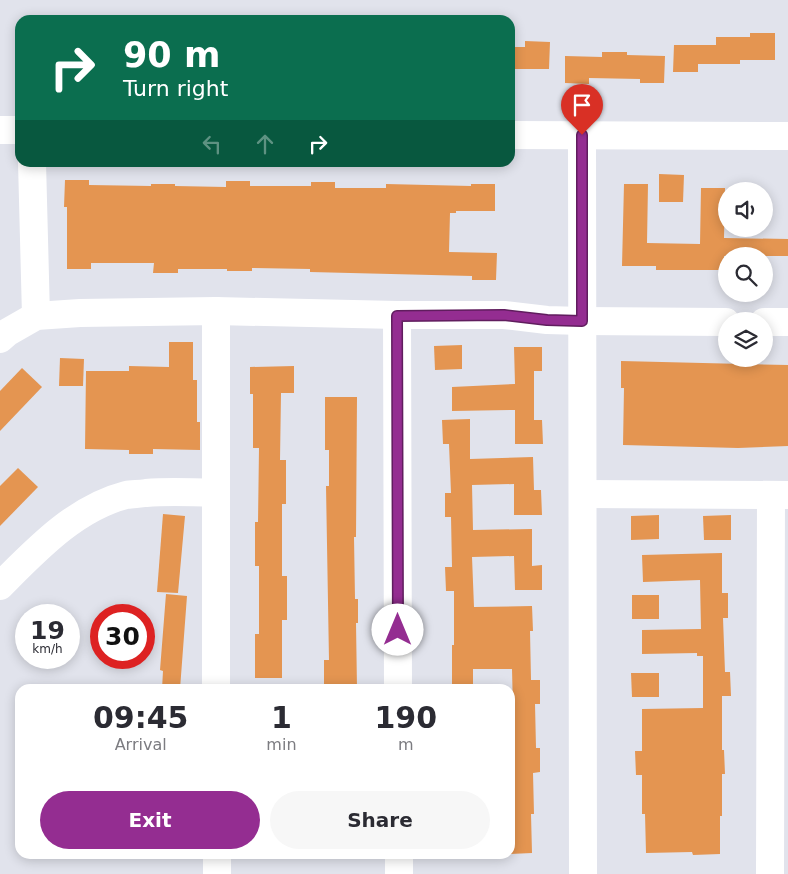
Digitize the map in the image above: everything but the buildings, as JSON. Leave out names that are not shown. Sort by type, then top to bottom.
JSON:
[{"type":"street","points":[[0,130],[15,130]]},
{"type":"street","points":[[515,134],[788,136]]},
{"type":"street","points":[[582,135],[583,874]]},
{"type":"street","points":[[32,167],[36,316]]},
{"type":"street","points":[[0,339],[8,332],[36,316],[80,313],[216,311],[397,316],[504,315],[547,320],[718,322]]},
{"type":"street","points":[[216,311],[216,684]]},
{"type":"street","points":[[397,316],[398,684]]},
{"type":"street","points":[[773,322],[788,322]]},
{"type":"street","points":[[0,586],[37,549],[67,525],[93,508],[127,495],[167,492],[215,493]]},
{"type":"street","points":[[583,494],[779,495],[770,874]]},
{"type":"street","points":[[216,859],[217,874]]},
{"type":"street","points":[[399,859],[399,874]]},
{"type":"route","points":[[398,630],[397,316],[504,315],[547,320],[582,321],[582,135]]}]
